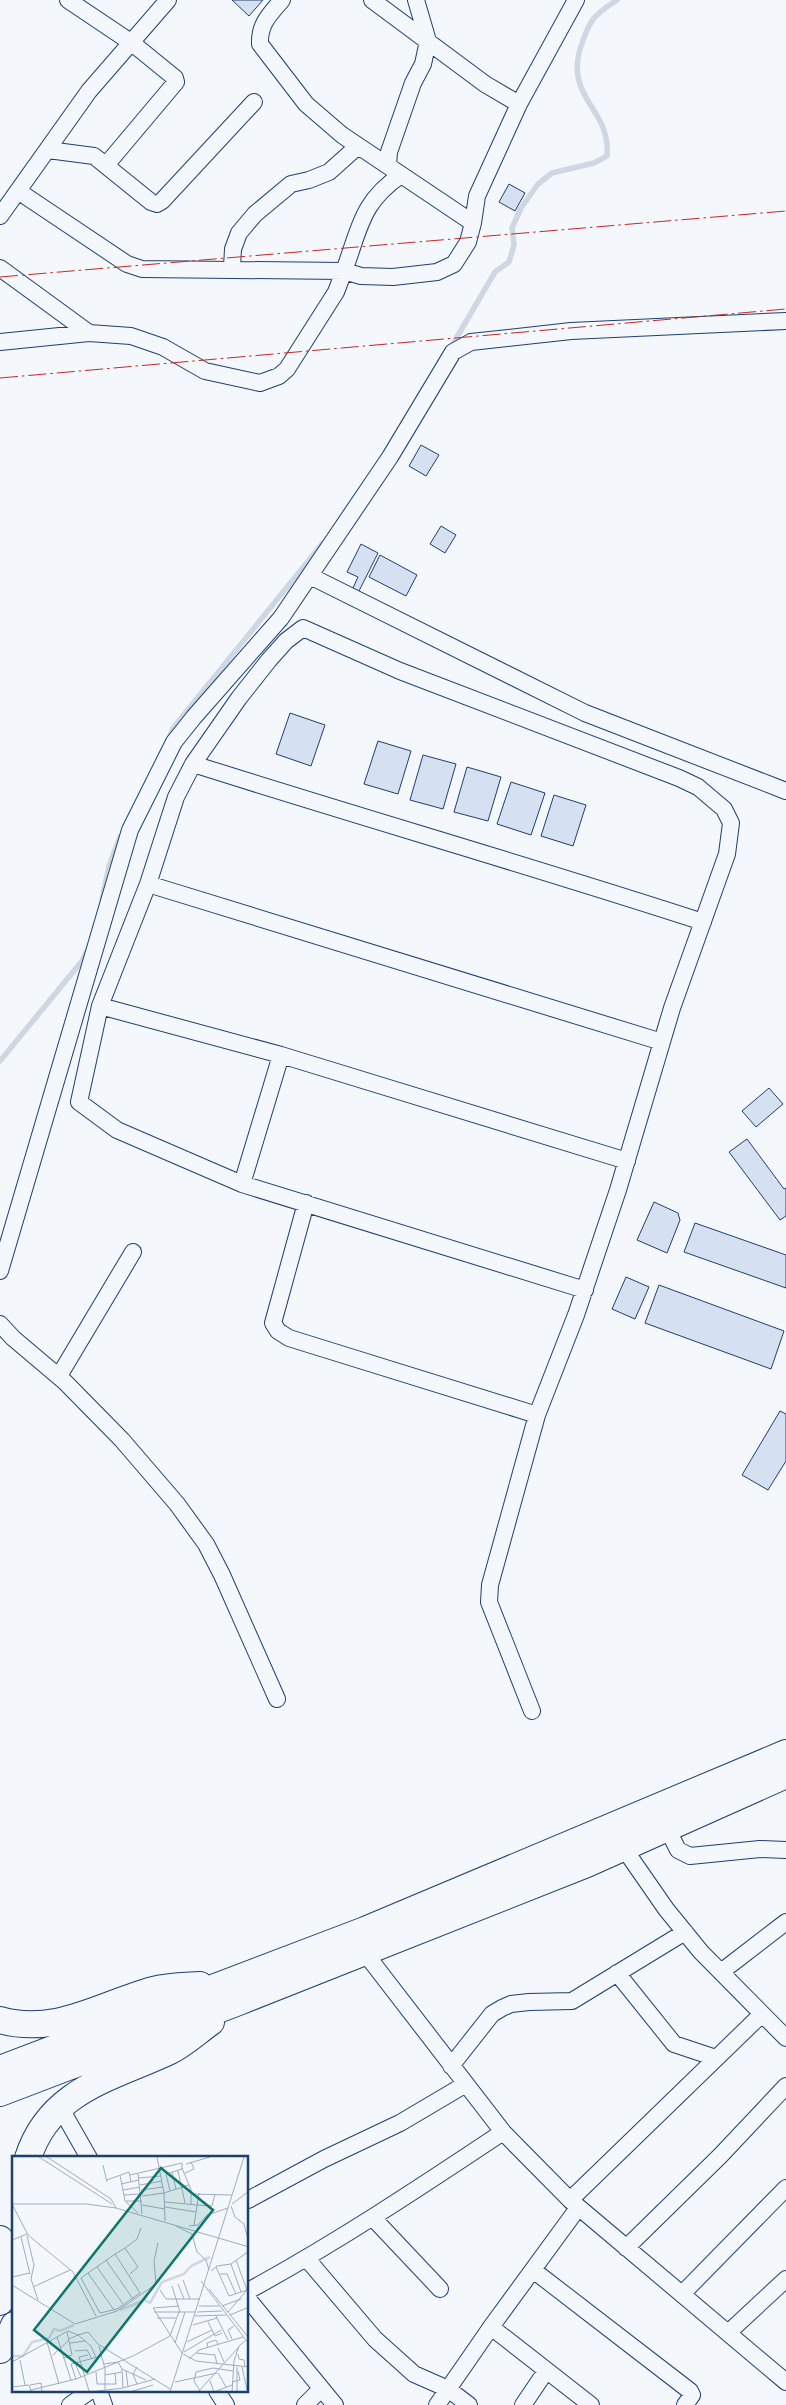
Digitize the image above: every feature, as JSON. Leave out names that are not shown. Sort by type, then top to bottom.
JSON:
[{"type":"main road","points":[[0,2069],[231,1994],[365,1953],[583,1852],[786,1753]]},
{"type":"main road","points":[[0,2093],[231,1994],[365,1930],[583,1852],[624,1847],[786,1775]]},
{"type":"main road","points":[[0,2020],[16,2024],[54,2024],[153,1990],[182,1986],[231,1994]]},
{"type":"main road","points":[[29,2156],[32,2145],[46,2123],[60,2107],[90,2085],[171,2050],[231,1994]]},
{"type":"main road","points":[[0,2239],[3,2273],[0,2302]]},
{"type":"main road","points":[[0,2350],[12,2330]]},
{"type":"street","points":[[68,0],[132,43],[174,78],[175,85],[106,164]]},
{"type":"street","points":[[0,216],[90,91],[168,0]]},
{"type":"street","points":[[282,0],[263,23],[260,33],[260,44],[306,104],[342,135],[473,223]]},
{"type":"street","points":[[372,0],[485,84],[519,104]]},
{"type":"street","points":[[395,170],[389,152],[414,83],[423,64],[428,41],[416,0]]},
{"type":"street","points":[[18,191],[127,264],[142,269],[232,268],[344,271],[361,276],[393,277],[437,272],[454,264],[468,242],[477,196],[519,104],[576,0]]},
{"type":"street","points":[[48,150],[94,156],[151,202],[157,204],[162,201],[254,102]]},
{"type":"street","points":[[232,268],[233,249],[236,241],[255,214],[291,184],[309,180],[329,172],[358,146]]},
{"type":"street","points":[[0,342],[89,334],[131,336],[163,347],[205,371],[260,383],[279,376],[287,370],[336,292],[367,208],[395,170]]},
{"type":"street","points":[[0,268],[89,334]]},
{"type":"street","points":[[0,1271],[130,830],[174,742],[194,716],[281,618],[390,457],[454,352],[459,347],[471,342],[571,331],[786,321]]},
{"type":"street","points":[[310,576],[585,713],[786,791]]},
{"type":"street","points":[[532,1711],[489,1602],[490,1585],[537,1415],[585,1290],[662,1042],[727,854],[731,823],[724,809],[698,788],[400,671],[303,628],[286,641],[263,667],[193,764],[176,797],[148,884],[100,1006],[79,1102],[117,1130],[242,1184],[585,1290]]},
{"type":"street","points":[[193,764],[388,825],[542,870],[703,922]]},
{"type":"street","points":[[148,884],[662,1042]]},
{"type":"street","points":[[100,1006],[281,1055],[626,1161]]},
{"type":"street","points":[[242,1184],[281,1055]]},
{"type":"street","points":[[306,1203],[272,1323],[278,1331],[289,1338],[537,1415]]},
{"type":"street","points":[[59,1376],[133,1252]]},
{"type":"street","points":[[0,1324],[59,1376],[128,1447],[177,1504],[206,1544],[222,1575],[277,1699]]},
{"type":"street","points":[[667,1828],[678,1850],[690,1856],[760,1849],[786,1850]]},
{"type":"street","points":[[624,1847],[666,1909],[721,1972],[762,2014],[784,2032]]},
{"type":"street","points":[[721,1972],[786,1922]]},
{"type":"street","points":[[451,2066],[492,2014],[502,2008],[511,2004],[529,2002],[572,2001],[686,1932]]},
{"type":"street","points":[[365,1953],[504,2132],[574,2204],[729,2332],[786,2382]]},
{"type":"street","points":[[617,1973],[674,2044],[716,2058]]},
{"type":"street","points":[[437,2405],[532,2270],[574,2204],[716,2058],[762,2014]]},
{"type":"street","points":[[249,2199],[324,2159],[400,2124],[466,2084]]},
{"type":"street","points":[[626,2248],[720,2156],[786,2086]]},
{"type":"street","points":[[60,2107],[88,2156]]},
{"type":"street","points":[[249,2290],[307,2259],[373,2218],[504,2132]]},
{"type":"street","points":[[682,2294],[786,2188]]},
{"type":"street","points":[[373,2218],[440,2289]]},
{"type":"street","points":[[307,2259],[375,2339],[414,2374],[448,2390],[469,2405]]},
{"type":"street","points":[[532,2270],[690,2391],[692,2395],[685,2405]]},
{"type":"street","points":[[729,2332],[786,2279]]},
{"type":"street","points":[[249,2300],[320,2390],[335,2405]]},
{"type":"street","points":[[491,2327],[591,2405]]},
{"type":"street","points":[[523,2405],[546,2371]]},
{"type":"street","points":[[305,2405],[320,2390]]},
{"type":"street","points":[[70,2405],[89,2392]]},
{"type":"street","points":[[99,2392],[104,2405]]},
{"type":"street","points":[[218,2392],[226,2405]]},
{"type":"building","points":[[232,0],[263,0],[249,16]]},
{"type":"building","points":[[509,184],[525,193],[515,211],[499,202]]},
{"type":"building","points":[[421,445],[439,455],[426,476],[409,466]]},
{"type":"building","points":[[441,526],[456,535],[445,553],[430,544]]},
{"type":"building","points":[[361,544],[378,553],[358,593],[352,590],[358,577],[347,572]]},
{"type":"building","points":[[380,555],[417,575],[406,596],[369,577]]},
{"type":"building","points":[[290,713],[325,725],[311,766],[276,754]]},
{"type":"building","points":[[378,741],[411,751],[398,794],[364,784]]},
{"type":"building","points":[[423,755],[456,764],[443,809],[410,800]]},
{"type":"building","points":[[467,767],[501,777],[488,821],[454,812]]},
{"type":"building","points":[[511,782],[545,793],[531,835],[497,824]]},
{"type":"building","points":[[554,795],[586,805],[573,846],[541,836]]},
{"type":"building","points":[[769,1088],[783,1104],[756,1127],[742,1111]]},
{"type":"building","points":[[747,1139],[784,1189],[786,1188],[786,1216],[780,1220],[729,1152]]},
{"type":"building","points":[[654,1202],[678,1213],[680,1220],[667,1253],[637,1240]]},
{"type":"building","points":[[695,1223],[786,1255],[786,1288],[684,1252]]},
{"type":"building","points":[[626,1277],[649,1287],[635,1319],[612,1309]]},
{"type":"building","points":[[659,1285],[784,1331],[771,1369],[645,1323]]},
{"type":"building","points":[[780,1411],[786,1414],[786,1461],[768,1490],[742,1475]]},
{"type":"waterway","points":[[450,349],[495,272],[509,262],[514,245],[512,228],[521,208],[538,184],[552,173],[594,163],[607,156],[606,139],[602,126],[583,92],[578,79],[577,64],[581,46],[590,24],[598,14],[617,0]]},
{"type":"waterway","points":[[169,739],[173,728],[322,544]]},
{"type":"waterway","points":[[102,899],[109,866],[120,837]]},
{"type":"waterway","points":[[0,1061],[82,961],[87,951]]},
{"type":"power","points":[[0,277],[786,211]]},
{"type":"power","points":[[0,378],[786,309]]}]
